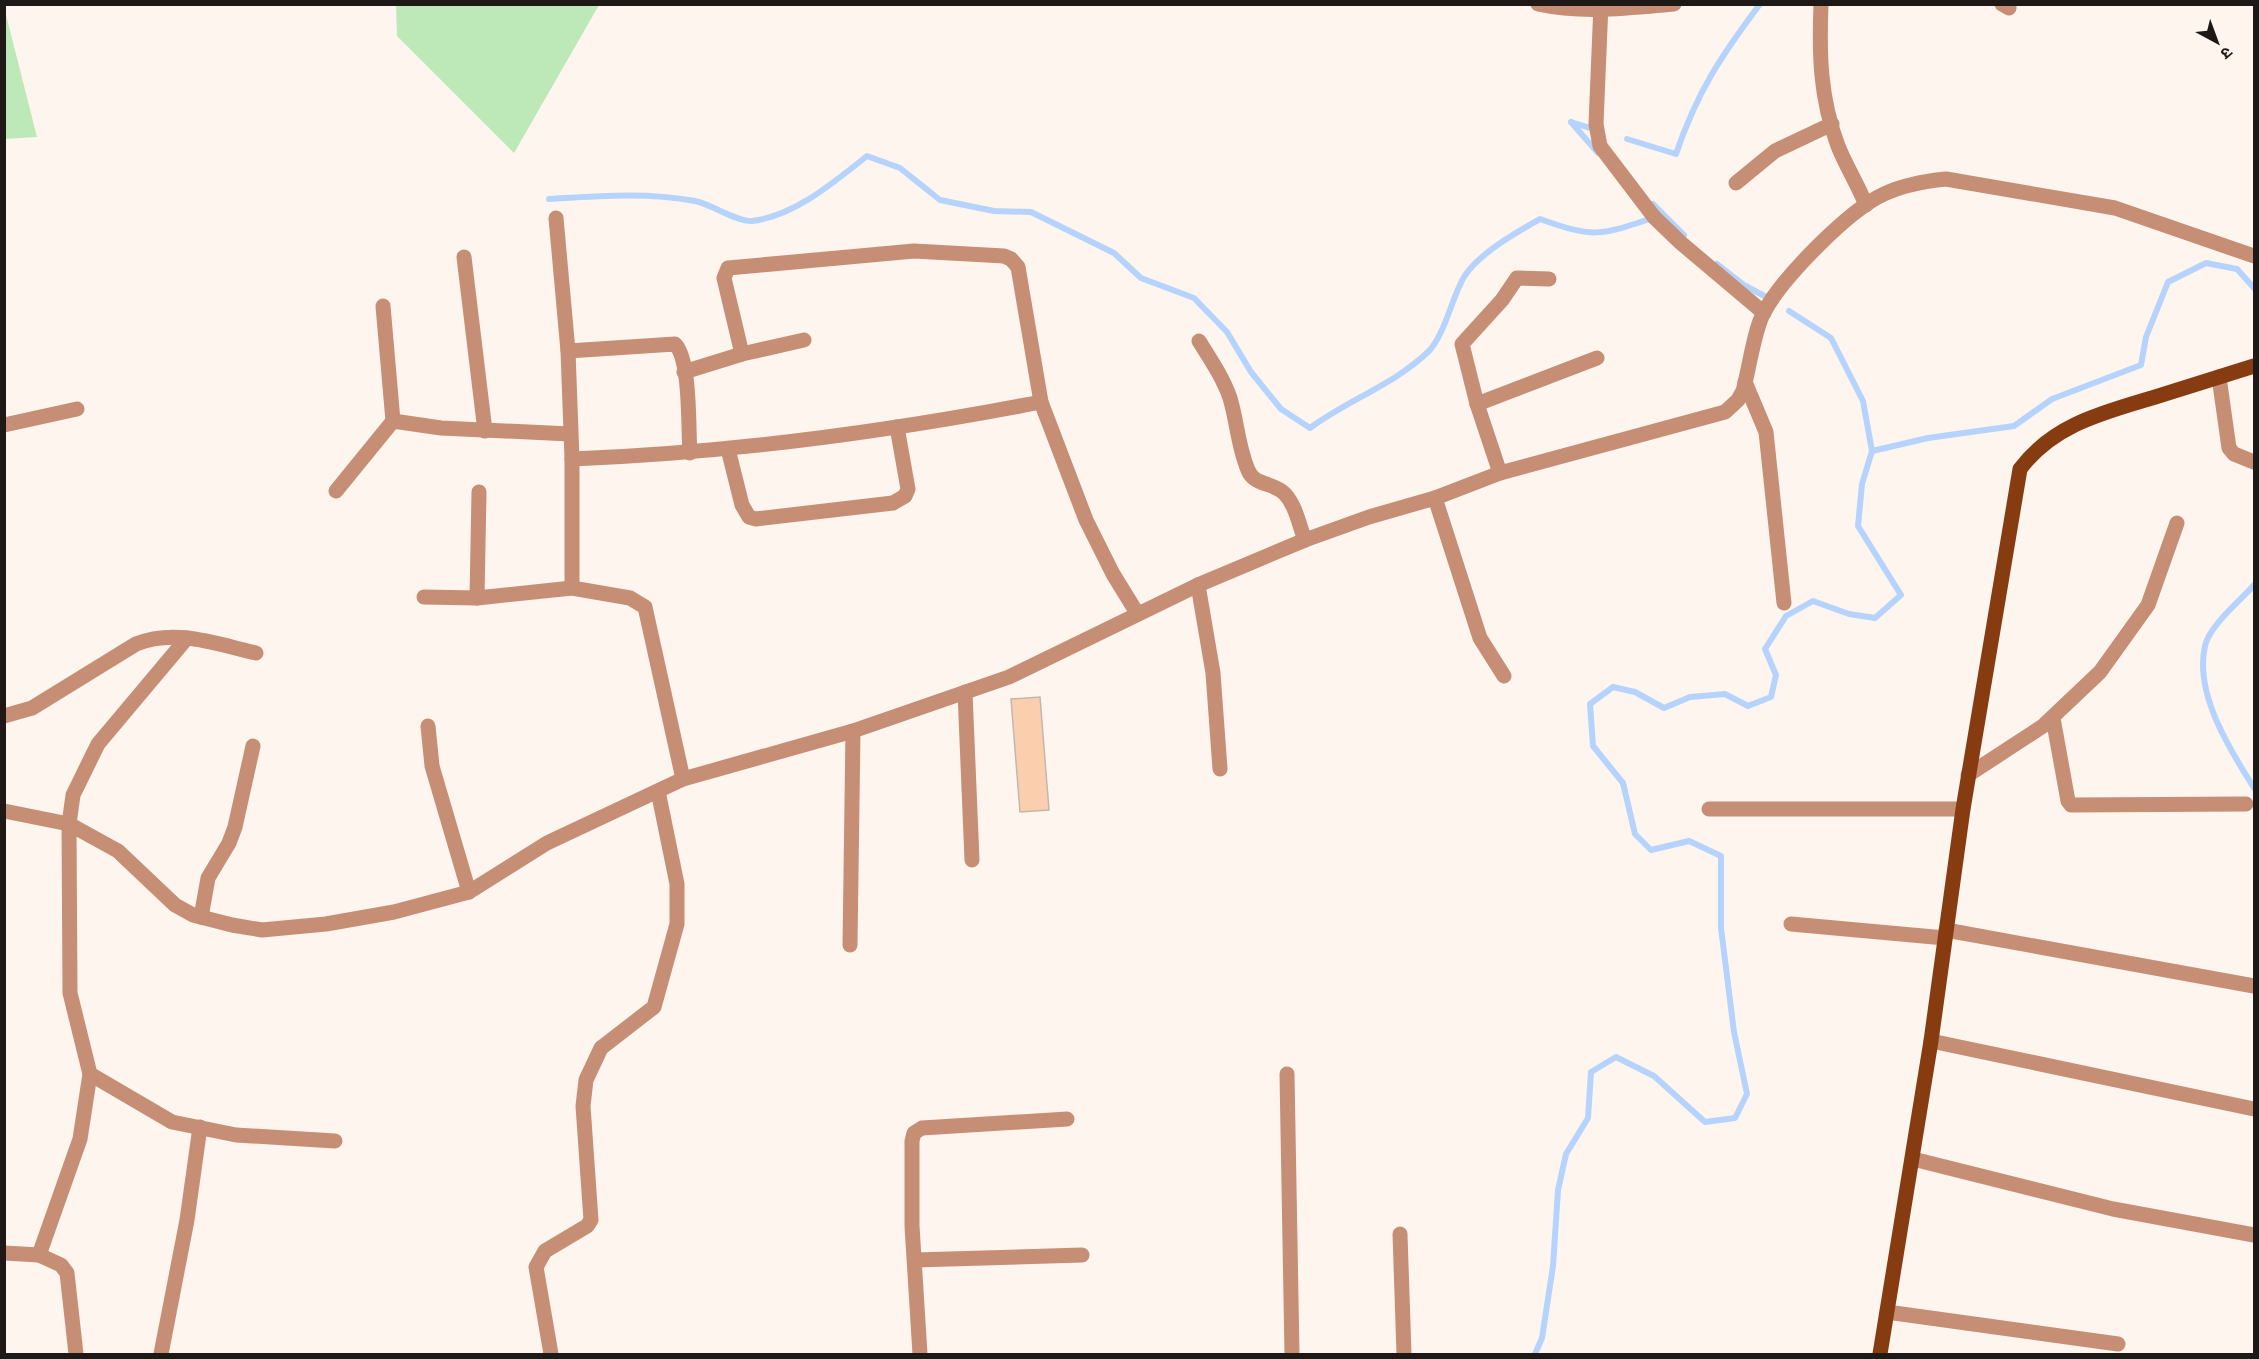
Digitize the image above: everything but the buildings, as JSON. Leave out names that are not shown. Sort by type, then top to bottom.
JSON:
[{"type":"main road","points":[[1880,1354],[1931,1041],[1968,775],[2020,469],[2030,455],[2053,436],[2083,420],[2254,366]]},
{"type":"street","points":[[1538,4],[1559,9],[1674,4]]},
{"type":"street","points":[[1821,4],[1819,60],[1832,124],[1839,147],[1866,205]]},
{"type":"street","points":[[1601,7],[1596,124],[1600,146],[1654,217],[1738,294],[1764,313]]},
{"type":"street","points":[[1736,183],[1775,150],[1832,124]]},
{"type":"street","points":[[4,811],[69,824],[118,851],[164,898],[201,917],[232,925],[273,929],[326,924],[394,912],[469,892],[547,843],[683,779],[853,731],[1008,676],[1198,585],[1305,540],[1369,517],[1435,498],[1500,473],[1725,412],[1738,400],[1764,313],[1810,254],[1866,205],[1885,194],[1923,182],[1946,178],[2115,208],[2254,256]]},
{"type":"street","points":[[556,218],[568,351],[572,459],[572,588]]},
{"type":"street","points":[[742,354],[724,278],[728,268],[914,251],[1004,256],[1011,259],[1018,267],[1041,402],[1086,520],[1113,574],[1137,613]]},
{"type":"street","points":[[464,256],[485,431]]},
{"type":"street","points":[[1500,473],[1462,351],[1463,341],[1502,300],[1517,278],[1549,279]]},
{"type":"street","points":[[336,491],[393,421],[383,306]]},
{"type":"street","points":[[684,372],[742,354],[804,340]]},
{"type":"street","points":[[1199,341],[1221,376],[1230,398],[1248,471],[1256,481],[1279,489],[1285,494],[1293,507],[1305,540]]},
{"type":"street","points":[[568,351],[673,342],[680,349],[684,372],[690,453]]},
{"type":"street","points":[[1477,404],[1597,358]]},
{"type":"street","points":[[2219,377],[2229,448],[2234,454],[2254,462]]},
{"type":"street","points":[[1745,382],[1766,432],[1784,603]]},
{"type":"street","points":[[572,459],[728,449],[897,427],[1041,402]]},
{"type":"street","points":[[4,425],[77,408]]},
{"type":"street","points":[[393,421],[485,431],[570,434]]},
{"type":"street","points":[[728,449],[742,505],[748,517],[756,519],[894,503],[905,496],[908,489],[897,427]]},
{"type":"street","points":[[477,598],[479,492]]},
{"type":"street","points":[[1435,498],[1480,638],[1504,676]]},
{"type":"street","points":[[1968,775],[2053,718],[2100,672],[2143,615],[2152,598],[2177,523]]},
{"type":"street","points":[[1198,585],[1213,673],[1220,769]]},
{"type":"street","points":[[424,597],[477,598],[572,588],[630,598],[645,607],[683,779]]},
{"type":"street","points":[[4,716],[32,708],[136,644],[155,636],[188,638],[256,653]]},
{"type":"street","points":[[39,1255],[80,1139],[90,1074],[70,993],[69,824],[73,795],[98,744],[188,638]]},
{"type":"street","points":[[965,692],[972,860]]},
{"type":"street","points":[[2053,718],[2068,801],[2071,805],[2247,804]]},
{"type":"street","points":[[428,726],[432,766],[469,892]]},
{"type":"street","points":[[850,945],[853,731]]},
{"type":"street","points":[[201,917],[208,878],[236,827],[253,746]]},
{"type":"street","points":[[551,1354],[536,1267],[545,1251],[587,1226],[591,1220],[583,1106],[586,1080],[601,1048],[654,1007],[677,924],[677,884],[658,791]]},
{"type":"street","points":[[1709,809],[1963,809]]},
{"type":"street","points":[[1791,924],[1946,934],[2254,986]]},
{"type":"street","points":[[1931,1041],[2254,1109]]},
{"type":"street","points":[[90,1074],[172,1122],[236,1135],[335,1141]]},
{"type":"street","points":[[1287,1074],[1292,1354]]},
{"type":"street","points":[[920,1354],[915,1260],[912,1141],[914,1133],[922,1128],[1067,1119]]},
{"type":"street","points":[[161,1354],[187,1220],[200,1127]]},
{"type":"street","points":[[1913,1159],[2113,1209],[2254,1235]]},
{"type":"street","points":[[1400,1234],[1404,1354]]},
{"type":"street","points":[[4,1253],[39,1255],[61,1265],[67,1273],[76,1354]]},
{"type":"street","points":[[915,1260],[1082,1255]]},
{"type":"street","points":[[1887,1312],[2118,1344]]},
{"type":"green space","points":[[396,4],[599,5],[514,153],[397,36]]},
{"type":"green space","points":[[5,11],[37,137],[5,139]]},
{"type":"waterway","points":[[1627,139],[1676,154],[1692,112],[1711,75],[1760,4]]},
{"type":"waterway","points":[[1571,122],[1598,153]]},
{"type":"waterway","points":[[1571,122],[1593,129]]},
{"type":"waterway","points":[[549,199],[622,195],[659,196],[695,201],[739,219],[752,221],[768,218],[799,205],[867,156],[900,168],[940,200],[994,211],[1031,212],[1114,253],[1141,278],[1194,298],[1227,332],[1251,372],[1281,409],[1310,428],[1401,373],[1429,351],[1440,335],[1460,285],[1470,268],[1488,252],[1520,230],[1540,219],[1585,232],[1596,232],[1608,231],[1652,218]]},
{"type":"waterway","points":[[1653,204],[1684,235]]},
{"type":"waterway","points":[[1872,451],[1928,438],[2014,426],[2052,399],[2141,365],[2146,337],[2168,282],[2206,263],[2237,269],[2254,288]]},
{"type":"waterway","points":[[1717,264],[1744,285],[1768,298]]},
{"type":"waterway","points":[[1535,1354],[1542,1338],[1553,1266],[1558,1190],[1566,1154],[1588,1118],[1591,1072],[1616,1057],[1654,1076],[1705,1122],[1735,1118],[1747,1094],[1734,1032],[1721,928],[1721,856],[1689,841],[1651,850],[1635,834],[1623,783],[1593,746],[1590,704],[1613,687],[1635,692],[1664,708],[1690,697],[1725,694],[1748,706],[1771,697],[1776,675],[1765,649],[1786,616],[1813,601],[1849,614],[1875,618],[1901,595],[1858,526],[1862,484],[1872,451],[1863,401],[1831,338],[1789,311]]},
{"type":"waterway","points":[[2254,585],[2213,630],[2205,646],[2203,664],[2209,702],[2216,720],[2254,788]]}]
